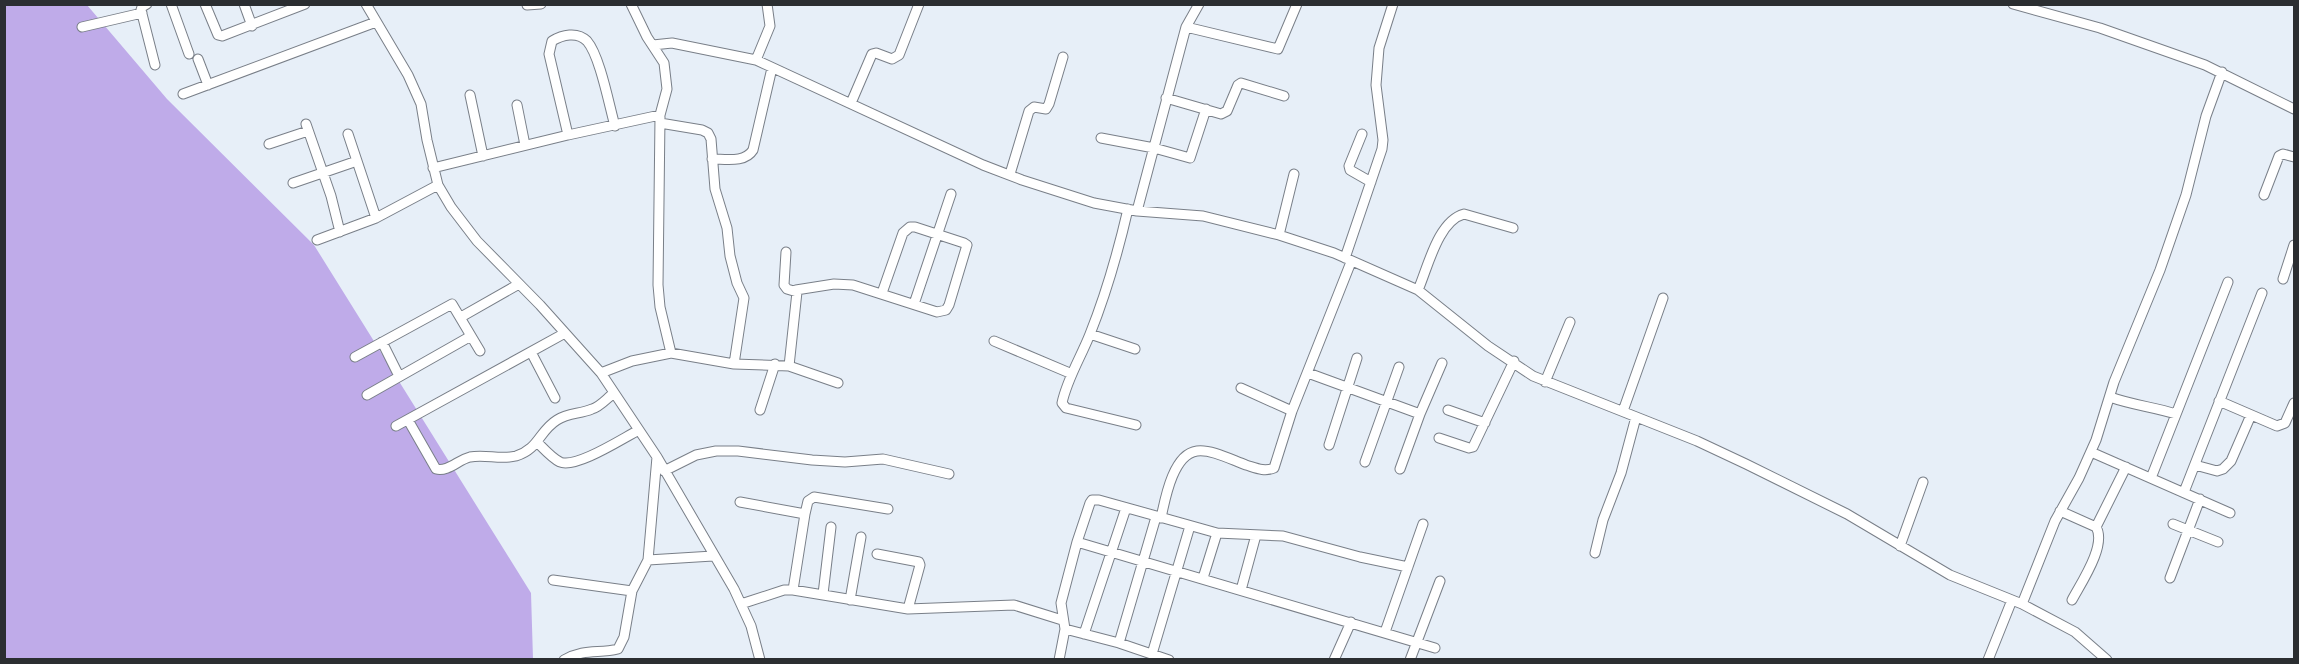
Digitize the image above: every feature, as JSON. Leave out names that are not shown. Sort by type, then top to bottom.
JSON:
[{"type":"street","points":[[171,4],[208,85]]},
{"type":"street","points":[[205,4],[218,34],[222,36],[305,4]]},
{"type":"street","points":[[244,4],[252,26]]},
{"type":"street","points":[[366,4],[408,75],[421,104],[433,168],[438,185],[451,207],[477,241],[601,373],[657,457],[741,604],[751,626],[760,660]]},
{"type":"street","points":[[527,5],[541,4]]},
{"type":"street","points":[[630,4],[664,63],[667,89],[660,119],[658,285],[660,307],[671,353]]},
{"type":"street","points":[[756,60],[770,26],[767,4]]},
{"type":"street","points":[[851,103],[872,54],[876,53],[892,59],[900,55],[920,4]]},
{"type":"street","points":[[1136,425],[1066,408],[1063,400],[1090,334],[1154,148],[1186,27],[1199,4]]},
{"type":"street","points":[[1186,27],[1278,49],[1297,4]]},
{"type":"street","points":[[1119,643],[1169,482],[1184,458],[1196,451],[1204,451],[1263,470],[1274,468],[1292,411],[1348,260],[1382,149],[1383,140],[1376,85],[1379,48],[1393,4]]},
{"type":"street","points":[[2013,4],[2100,28],[2222,72],[2295,109]]},
{"type":"street","points":[[82,27],[144,9],[155,65]]},
{"type":"street","points":[[183,94],[376,22]]},
{"type":"street","points":[[568,135],[549,54],[552,41],[567,34],[579,36],[586,41],[595,55],[615,126]]},
{"type":"street","points":[[653,45],[672,43],[756,60],[982,165],[1094,204],[1132,210],[1203,216],[1279,235],[1348,260],[1418,290],[1488,346],[1533,376],[1697,441],[1746,464],[1847,514],[1950,575],[2022,604],[2075,632],[2106,659]]},
{"type":"street","points":[[1010,174],[1029,111],[1034,106],[1046,109],[1063,57]]},
{"type":"street","points":[[712,159],[743,158],[750,155],[772,68]]},
{"type":"street","points":[[2022,604],[2060,511],[2091,452],[2160,270],[2186,195],[2206,116],[2222,72]]},
{"type":"street","points":[[1166,98],[1225,113],[1241,83],[1284,96]]},
{"type":"street","points":[[470,95],[483,156]]},
{"type":"street","points":[[517,105],[525,146]]},
{"type":"street","points":[[1101,138],[1154,148],[1190,158],[1206,109]]},
{"type":"street","points":[[433,168],[568,135],[660,119],[708,133],[711,139],[715,189],[727,228],[734,274],[744,298],[735,364]]},
{"type":"street","points":[[269,144],[307,127],[340,232]]},
{"type":"street","points":[[348,134],[376,219]]},
{"type":"street","points":[[1362,134],[1350,170],[1371,182]]},
{"type":"street","points":[[2264,195],[2279,156],[2283,154],[2295,157]]},
{"type":"street","points":[[293,183],[322,171],[357,161]]},
{"type":"street","points":[[1279,235],[1294,174]]},
{"type":"street","points":[[317,240],[376,219],[438,185]]},
{"type":"street","points":[[914,304],[951,194]]},
{"type":"street","points":[[1418,290],[1443,229],[1456,216],[1464,214],[1513,228]]},
{"type":"street","points":[[786,252],[784,285],[787,289],[796,291],[843,284],[882,293],[937,312],[946,310],[949,305],[967,245],[910,227],[903,233],[882,293]]},
{"type":"street","points":[[2283,279],[2295,245]]},
{"type":"street","points":[[2151,478],[2228,282]]},
{"type":"street","points":[[460,317],[519,284]]},
{"type":"street","points":[[789,366],[796,291]]},
{"type":"street","points":[[2184,492],[2262,293]]},
{"type":"street","points":[[1623,411],[1663,298]]},
{"type":"street","points":[[355,357],[448,305],[454,306],[480,351]]},
{"type":"street","points":[[1545,382],[1570,322]]},
{"type":"street","points":[[396,426],[565,333]]},
{"type":"street","points":[[1090,334],[1135,349]]},
{"type":"street","points":[[367,394],[471,336]]},
{"type":"street","points":[[994,341],[1072,374]]},
{"type":"street","points":[[382,342],[399,376]]},
{"type":"street","points":[[531,352],[555,398]]},
{"type":"street","points":[[601,373],[632,361],[671,353],[735,364],[789,366],[838,383]]},
{"type":"street","points":[[1329,446],[1357,358]]},
{"type":"street","points":[[1439,438],[1469,448],[1473,447],[1514,362]]},
{"type":"street","points":[[1400,469],[1442,363]]},
{"type":"street","points":[[760,410],[775,364]]},
{"type":"street","points":[[1365,462],[1399,366]]},
{"type":"street","points":[[1308,373],[1420,414]]},
{"type":"street","points":[[1241,388],[1292,411]]},
{"type":"street","points":[[408,420],[436,469],[440,470],[472,457],[501,458],[531,449],[556,421],[567,414],[592,409],[614,393]]},
{"type":"street","points":[[2110,397],[2133,405],[2148,406],[2176,414]]},
{"type":"street","points":[[2219,401],[2277,426],[2285,423],[2295,403]]},
{"type":"street","points":[[1448,410],[1485,423]]},
{"type":"street","points":[[2195,465],[2217,471],[2228,466],[2251,415]]},
{"type":"street","points":[[1595,553],[1603,520],[1621,473],[1636,417]]},
{"type":"street","points":[[538,443],[558,461],[572,463],[639,430]]},
{"type":"street","points":[[664,471],[696,455],[716,451],[738,451],[845,462],[883,459],[949,474]]},
{"type":"street","points":[[2091,452],[2230,513]]},
{"type":"street","points":[[564,660],[574,654],[589,650],[618,650],[624,637],[632,591],[648,560],[657,457]]},
{"type":"street","points":[[2096,527],[2126,467]]},
{"type":"street","points":[[1900,546],[1923,482]]},
{"type":"street","points":[[793,590],[808,501],[814,496],[888,509]]},
{"type":"street","points":[[2170,578],[2200,499]]},
{"type":"street","points":[[1059,660],[1063,624],[1061,603],[1077,542],[1092,500],[1217,533],[1293,537],[1360,557],[1408,567]]},
{"type":"street","points":[[741,502],[805,514]]},
{"type":"street","points":[[1084,634],[1126,508]]},
{"type":"street","points":[[2060,511],[2096,527],[2099,532],[2095,556],[2072,600]]},
{"type":"street","points":[[1385,632],[1423,524]]},
{"type":"street","points":[[2173,524],[2218,542]]},
{"type":"street","points":[[1152,654],[1190,526]]},
{"type":"street","points":[[823,594],[831,527]]},
{"type":"street","points":[[1203,578],[1217,533]]},
{"type":"street","points":[[1241,590],[1256,535]]},
{"type":"street","points":[[850,600],[861,537]]},
{"type":"street","points":[[1077,542],[1435,648]]},
{"type":"street","points":[[877,554],[919,562],[908,609]]},
{"type":"street","points":[[648,560],[713,556]]},
{"type":"street","points":[[553,580],[632,591]]},
{"type":"street","points":[[1410,660],[1440,581]]},
{"type":"street","points":[[741,604],[793,590],[908,609],[1014,605],[1084,634],[1169,660]]},
{"type":"street","points":[[1988,660],[2012,600]]},
{"type":"street","points":[[1334,660],[1352,622]]},
{"type":"shaded area","points":[[4,5],[87,5],[167,99],[314,245],[531,593],[533,659],[5,659]]}]
